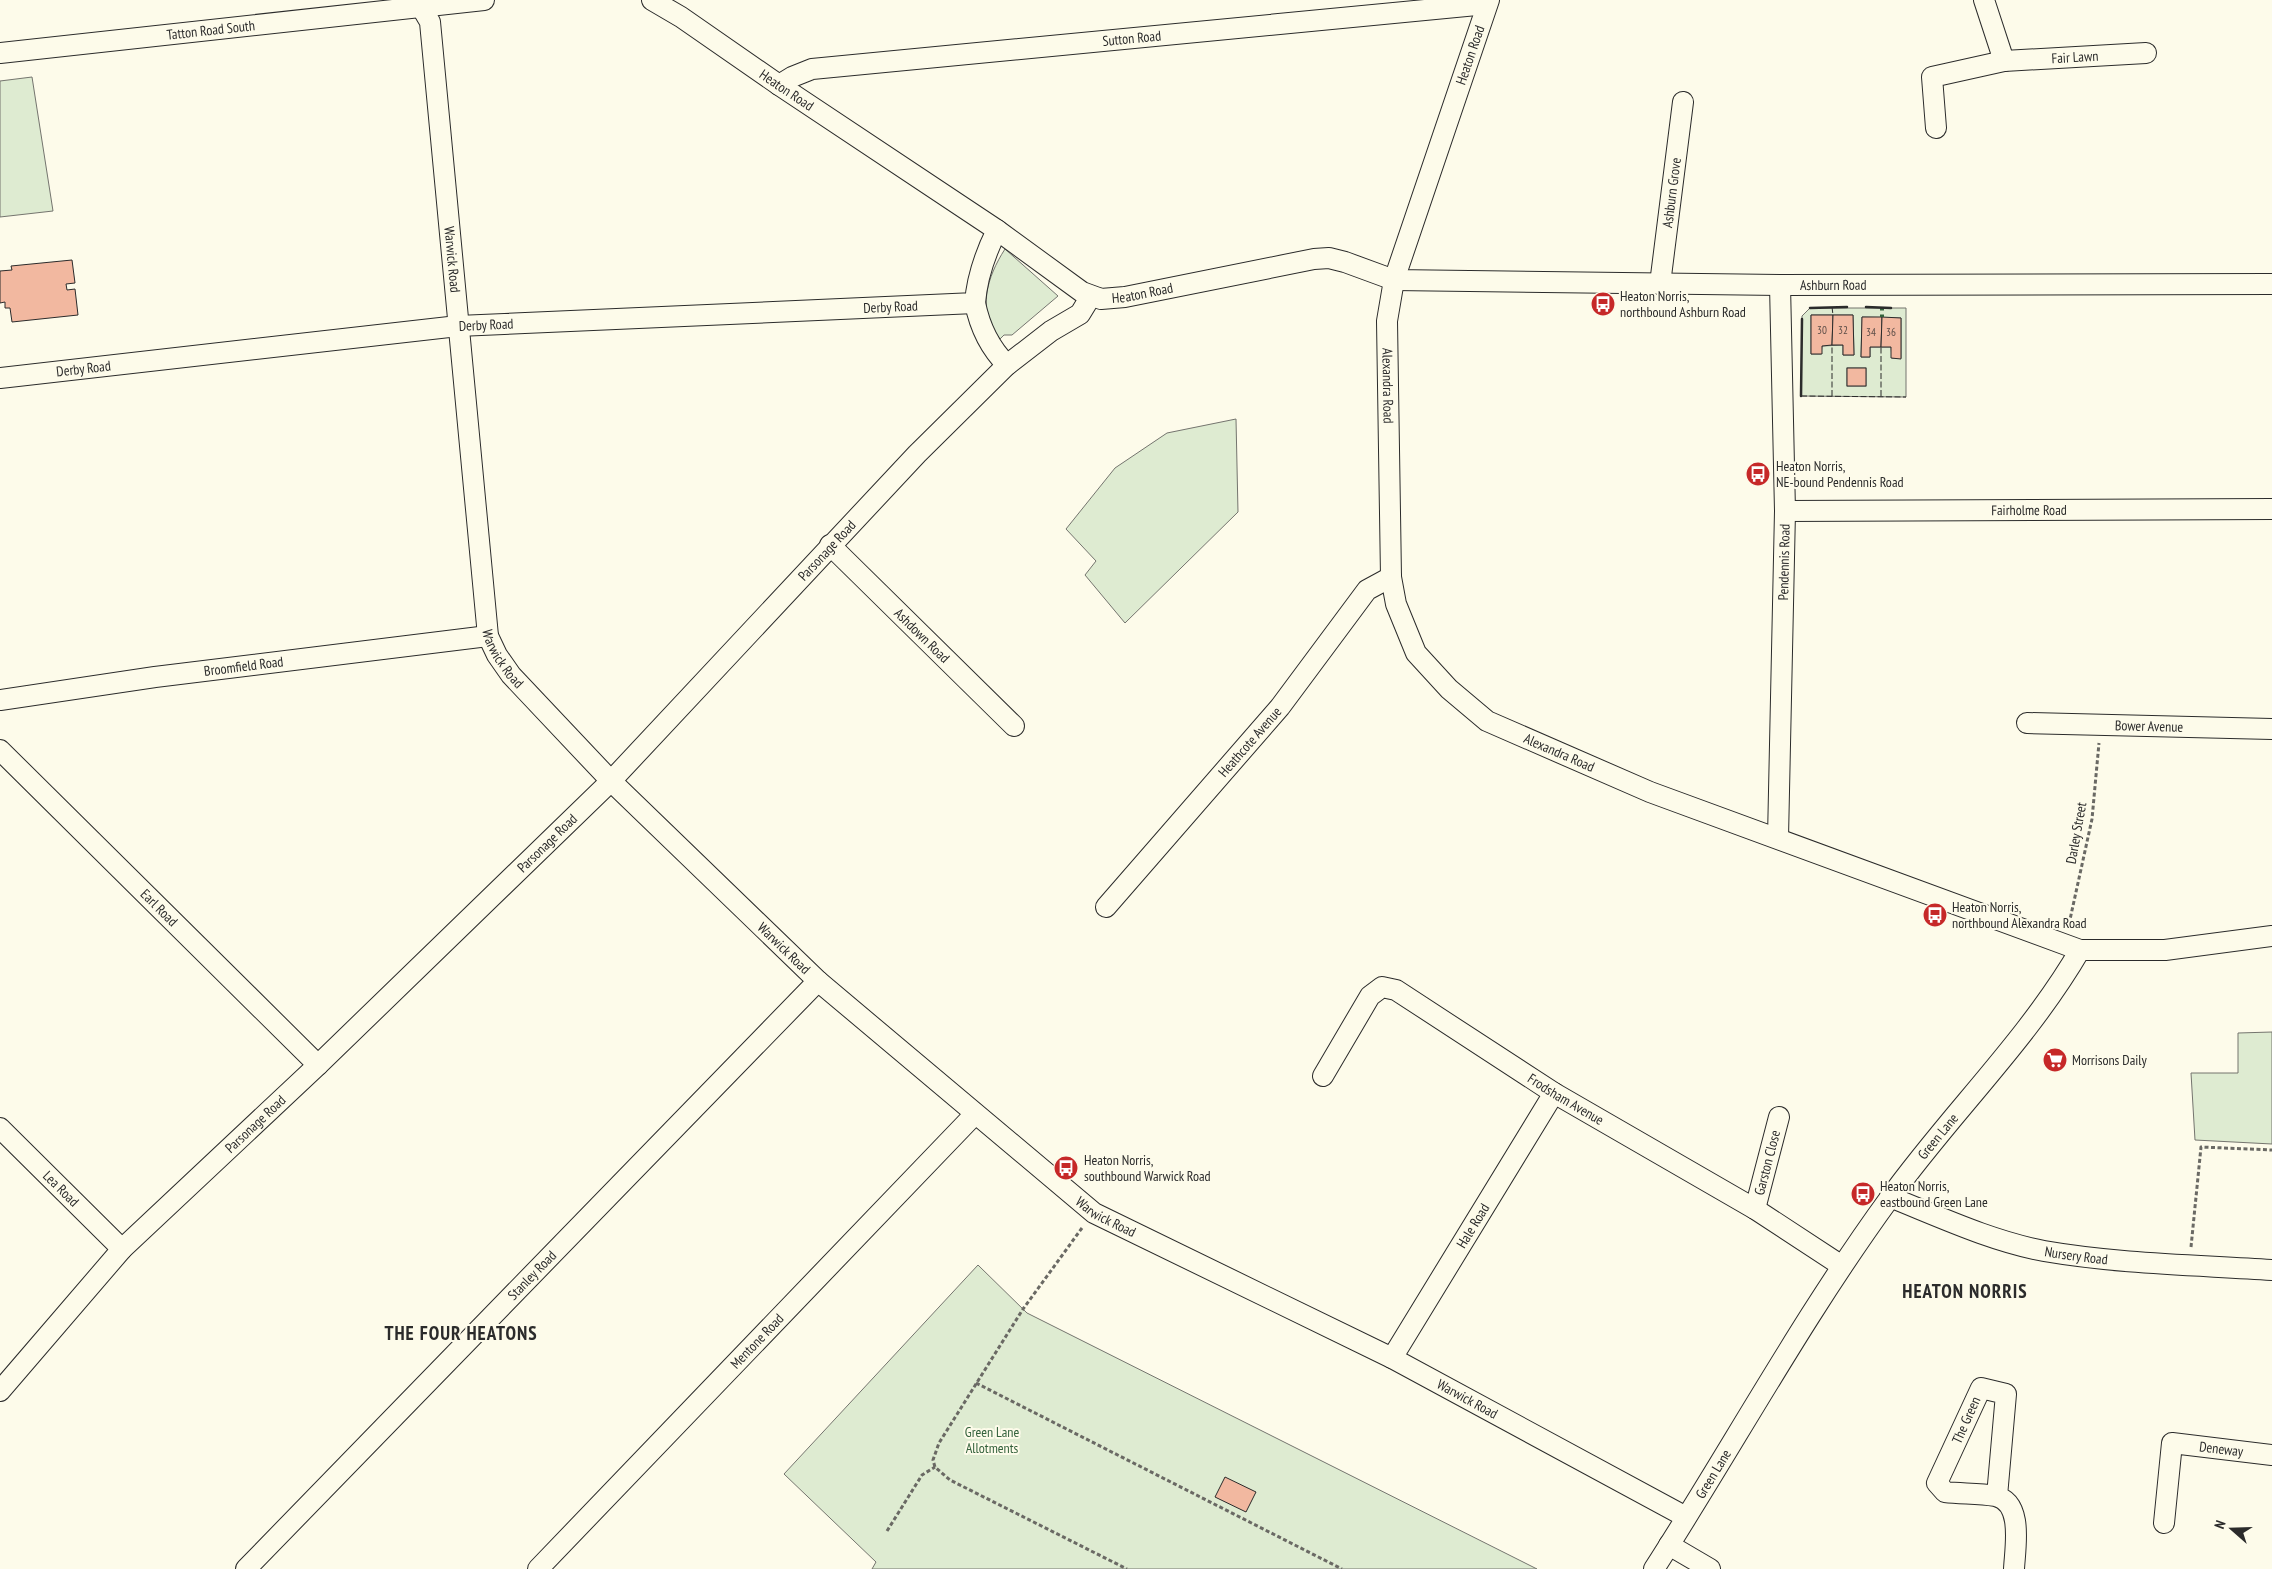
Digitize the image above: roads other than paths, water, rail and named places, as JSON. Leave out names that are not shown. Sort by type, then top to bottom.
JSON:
[{"type":"street","points":[[419,4],[484,0]]},
{"type":"street","name":"Heaton Road","points":[[652,0],[681,17],[997,230],[1068,282],[1091,296],[1100,299],[1125,297],[1314,259],[1329,258],[1394,280],[1488,2]]},
{"type":"street","points":[[1984,0],[2004,60]]},
{"type":"street","name":"Sutton Road","points":[[780,85],[792,77],[812,70],[1488,2]]},
{"type":"street","name":"Tatton Road South","points":[[0,53],[419,4]]},
{"type":"street","name":"Warwick Road","points":[[419,4],[430,22],[488,636],[497,655],[511,675],[611,782],[818,981],[1094,1213],[1392,1358],[1686,1517]]},
{"type":"street","name":"Fair Lawn","points":[[1936,128],[1932,77],[2004,60],[2146,53]]},
{"type":"street","name":"Ashburn Grove","points":[[1660,284],[1683,102]]},
{"type":"street","points":[[997,230],[978,276],[975,303],[983,330],[993,351],[1008,365]]},
{"type":"street","name":"Ashburn Road","points":[[1394,280],[1780,285],[2272,284]]},
{"type":"street","name":"Alexandra Road","points":[[1394,280],[1387,321],[1391,577],[1396,604],[1416,653],[1449,689],[1487,721],[1650,792],[2072,947]]},
{"type":"street","name":"Pendennis Road","points":[[1778,838],[1785,511],[1780,285]]},
{"type":"street","name":"Parsonage Road","points":[[0,1391],[122,1249],[318,1065],[611,782],[830,545],[917,454],[1008,365],[1051,331],[1080,314],[1091,296]]},
{"type":"street","name":"Derby Road","points":[[0,378],[458,326],[975,303]]},
{"type":"street","name":"Fairholme Road","points":[[1785,511],[2272,509]]},
{"type":"street","name":"Ashdown Road","points":[[830,545],[1014,726]]},
{"type":"street","name":"Heathcote Avenue","points":[[1106,907],[1280,708],[1367,590],[1391,577]]},
{"type":"street","name":"Broomfield Road","points":[[0,700],[155,677],[488,636]]},
{"type":"street","name":"Bower Avenue","points":[[2027,723],[2272,729]]},
{"type":"street","name":"Earl Road","points":[[0,750],[318,1065]]},
{"type":"street","points":[[2072,947],[2166,950],[2272,936]]},
{"type":"street","name":"Green Lane","points":[[1654,1569],[1756,1400],[1842,1266],[1890,1197],[2023,1034],[2072,947]]},
{"type":"street","name":"Stanley Road","points":[[246,1569],[818,981]]},
{"type":"street","name":"Frodsham Avenue","points":[[1323,1076],[1370,996],[1382,987],[1396,990],[1554,1093],[1755,1209],[1842,1266]]},
{"type":"street","name":"Hale Road","points":[[1392,1358],[1554,1093]]},
{"type":"street","name":"Mentone Road","points":[[538,1569],[975,1114]]},
{"type":"street","name":"Garston Close","points":[[1755,1209],[1779,1117]]},
{"type":"street","name":"Lea Road","points":[[0,1128],[122,1249]]},
{"type":"street","name":"Nursery Road","points":[[1890,1197],[1982,1234],[2043,1250],[2104,1259],[2272,1270]]},
{"type":"street","name":"The Green","points":[[1981,1388],[2006,1394],[1997,1496],[1945,1492],[1938,1483],[1981,1388]]},
{"type":"street","name":"Deneway","points":[[2164,1523],[2172,1443],[2272,1455]]},
{"type":"street","points":[[1997,1496],[2010,1507],[2016,1524],[2014,1569]]},
{"type":"street","points":[[1669,1545],[1710,1569]]},
{"type":"place","name":"Heaton Norris, northbound Ashburn Road","points":[[1603,304]]},
{"type":"place","name":"Heaton Norris, NE-bound Pendennis Road","points":[[1758,474]]},
{"type":"place","name":"Heaton Norris, northbound Alexandra Road","points":[[1935,915]]},
{"type":"place","name":"Morrisons Daily","points":[[2055,1060]]},
{"type":"place","name":"Heaton Norris, southbound Warwick Road","points":[[1066,1168]]},
{"type":"place","name":"Heaton Norris, eastbound Green Lane","points":[[1863,1194]]},
{"type":"district","name":"HEATON NORRIS","points":[[1965,1291]]},
{"type":"district","name":"THE FOUR HEATONS","points":[[461,1333]]},
{"type":"park label","name":"Green Lane Allotments","points":[[992,1440]]}]
